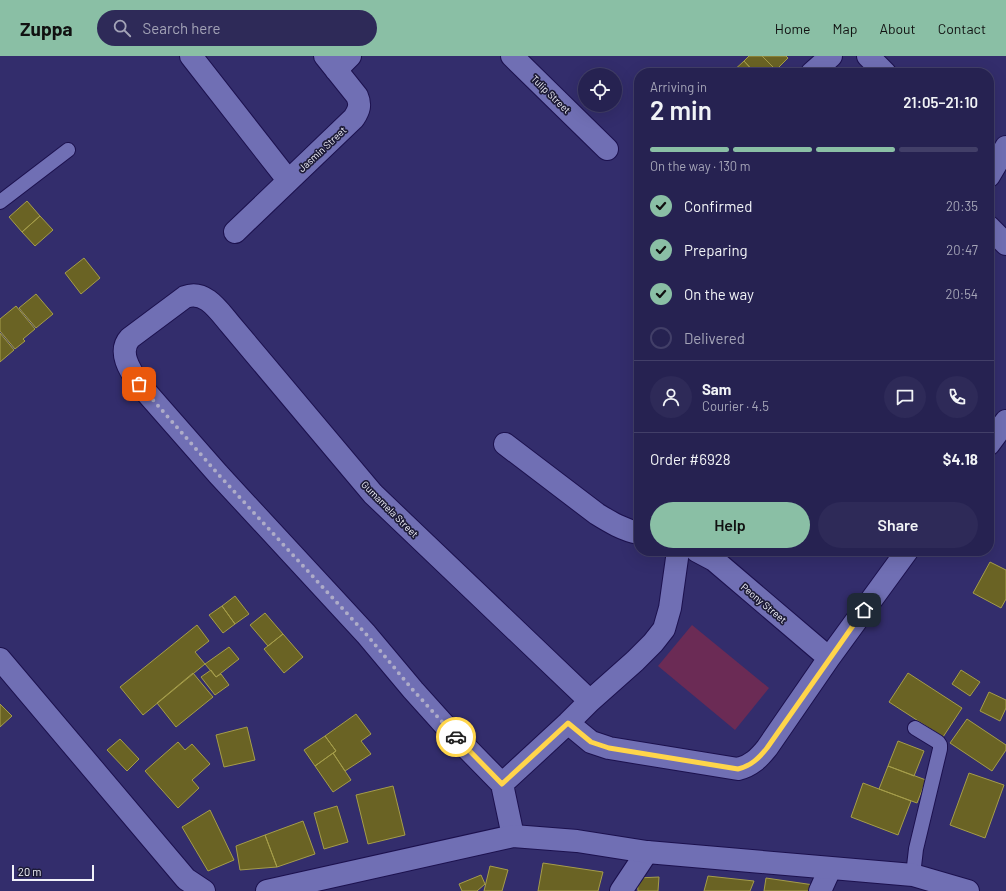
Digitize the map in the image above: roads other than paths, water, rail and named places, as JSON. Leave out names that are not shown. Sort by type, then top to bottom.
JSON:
[{"type":"street","points":[[191,56],[288,180]]},
{"type":"street","name":"Tulip Street","points":[[512,56],[607,149]]},
{"type":"street","points":[[818,68],[831,56]]},
{"type":"street","points":[[868,56],[880,68]]},
{"type":"street","name":"Jasmin Street","points":[[235,232],[354,118],[359,111],[360,104],[357,96],[337,61]]},
{"type":"street","points":[[994,167],[1006,147]]},
{"type":"street","points":[[994,232],[1006,244]]},
{"type":"street","name":"Gumamela Street","points":[[502,784],[449,730],[366,634],[218,474],[139,384],[126,363],[125,350],[127,341],[130,338],[185,297],[190,295],[208,300],[230,324],[373,494],[590,701]]},
{"type":"street","points":[[994,437],[1006,421]]},
{"type":"street","points":[[505,444],[597,514],[613,524],[634,532]]},
{"type":"street","points":[[513,836],[502,784],[590,701],[635,662],[664,629],[670,608],[677,556]]},
{"type":"street","name":"Peony Street","points":[[706,556],[714,560],[830,658]]},
{"type":"street","points":[[568,723],[591,742],[609,748],[738,769],[746,767],[760,756],[767,748],[830,658],[896,556]]},
{"type":"street","points":[[0,659],[186,879],[204,891]]},
{"type":"street","points":[[267,891],[513,836],[577,841],[647,852],[913,875],[968,891]]},
{"type":"street","points":[[621,891],[647,852]]},
{"type":"street","points":[[820,891],[830,869]]},
{"type":"lane","points":[[0,202],[68,150]]},
{"type":"lane","points":[[913,875],[916,849],[940,749],[938,742],[915,728]]}]
